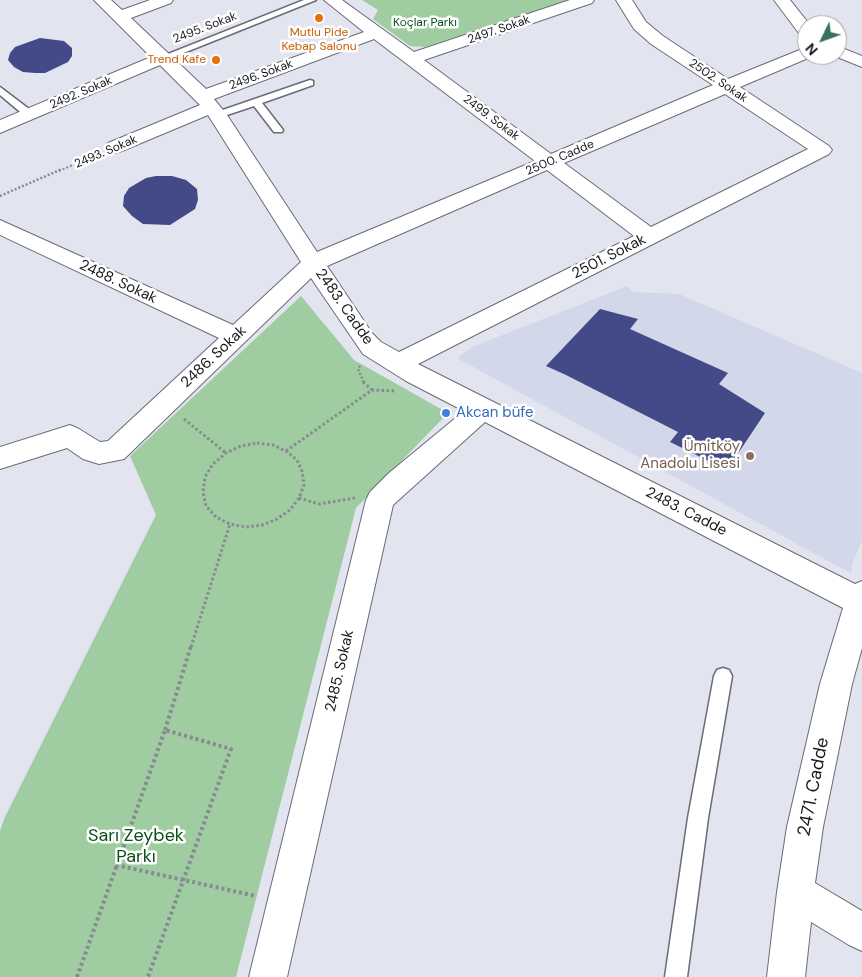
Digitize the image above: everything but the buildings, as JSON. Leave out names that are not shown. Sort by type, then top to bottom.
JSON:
[{"type":"street","points":[[111,8],[165,0]]},
{"type":"street","name":"2499. Sokak","points":[[332,0],[650,237]]},
{"type":"street","name":"2497. Sokak","points":[[411,59],[586,0]]},
{"type":"street","name":"2502. Sokak","points":[[624,0],[634,17],[647,32],[822,150]]},
{"type":"street","points":[[782,0],[797,19]]},
{"type":"street","name":"2483. Cadde","points":[[111,8],[211,107],[364,340],[372,348],[406,369],[861,599]]},
{"type":"street","name":"2496. Sokak","points":[[211,107],[376,33]]},
{"type":"street","name":"2500. Cadde","points":[[313,263],[797,56]]},
{"type":"street","points":[[847,56],[862,62]]},
{"type":"street","name":"2492. Sokak","points":[[0,127],[162,58]]},
{"type":"street","name":"2493. Sokak","points":[[115,147],[211,107]]},
{"type":"street","name":"2501. Sokak","points":[[406,369],[650,237],[822,150]]},
{"type":"street","name":"2488. Sokak","points":[[0,228],[236,336]]},
{"type":"street","name":"2486. Sokak","points":[[0,458],[70,436],[92,451],[99,453],[115,451],[313,263]]},
{"type":"street","points":[[380,500],[399,480],[484,408]]},
{"type":"street","name":"2485. Sokak","points":[[268,977],[380,500]]},
{"type":"street","name":"2471. Cadde","points":[[786,977],[795,892],[805,827],[836,684],[861,599]]},
{"type":"street","points":[[795,892],[862,932]]},
{"type":"lane","name":"2495. Sokak","points":[[162,58],[312,0]]},
{"type":"lane","points":[[211,107],[256,102],[310,83]]},
{"type":"lane","points":[[0,90],[29,114]]},
{"type":"lane","points":[[0,106],[13,101]]},
{"type":"lane","points":[[256,102],[278,130]]},
{"type":"lane","points":[[676,977],[698,818],[723,676]]},
{"type":"path","name":"2493. Sokak","points":[[0,196],[115,147]]},
{"type":"path","points":[[286,451],[372,390],[396,391],[406,369]]},
{"type":"path","points":[[165,404],[226,453]]},
{"type":"path","points":[[257,443],[273,445],[286,451],[297,460],[302,471],[304,485],[299,498],[290,510],[277,519],[262,525],[246,527],[230,524],[216,517],[206,506],[203,492],[205,477],[213,464],[226,453],[241,446],[257,443]]},
{"type":"path","points":[[299,498],[318,504],[350,497],[380,500]]},
{"type":"path","points":[[77,977],[165,730],[230,524]]},
{"type":"path","points":[[148,977],[231,749],[165,730]]},
{"type":"path","points":[[116,865],[286,903]]},
{"type":"shaded area","name":"Ümitköy Anadolu Lisesi","points":[[627,286],[633,292],[679,294],[862,373],[862,540],[852,565],[852,574],[457,358],[472,347]]},
{"type":"green space","name":"Koçlar Parkı","points":[[362,0],[570,0],[425,47],[410,46],[373,19],[378,10]]},
{"type":"green space","name":"Sarı Zeybek Parkı","points":[[301,296],[354,360],[448,413],[356,508],[236,977],[0,977],[0,831],[4,819],[156,515],[130,456]]},
{"type":"place","name":"Mutlu Pide Kebap Salonu","points":[[319,18]]},
{"type":"place","name":"Trend Kafe","points":[[216,60]]},
{"type":"place","name":"Akcan büfe","points":[[446,413]]},
{"type":"place","name":"Ümitköy Anadolu Lisesi","points":[[750,456]]}]
